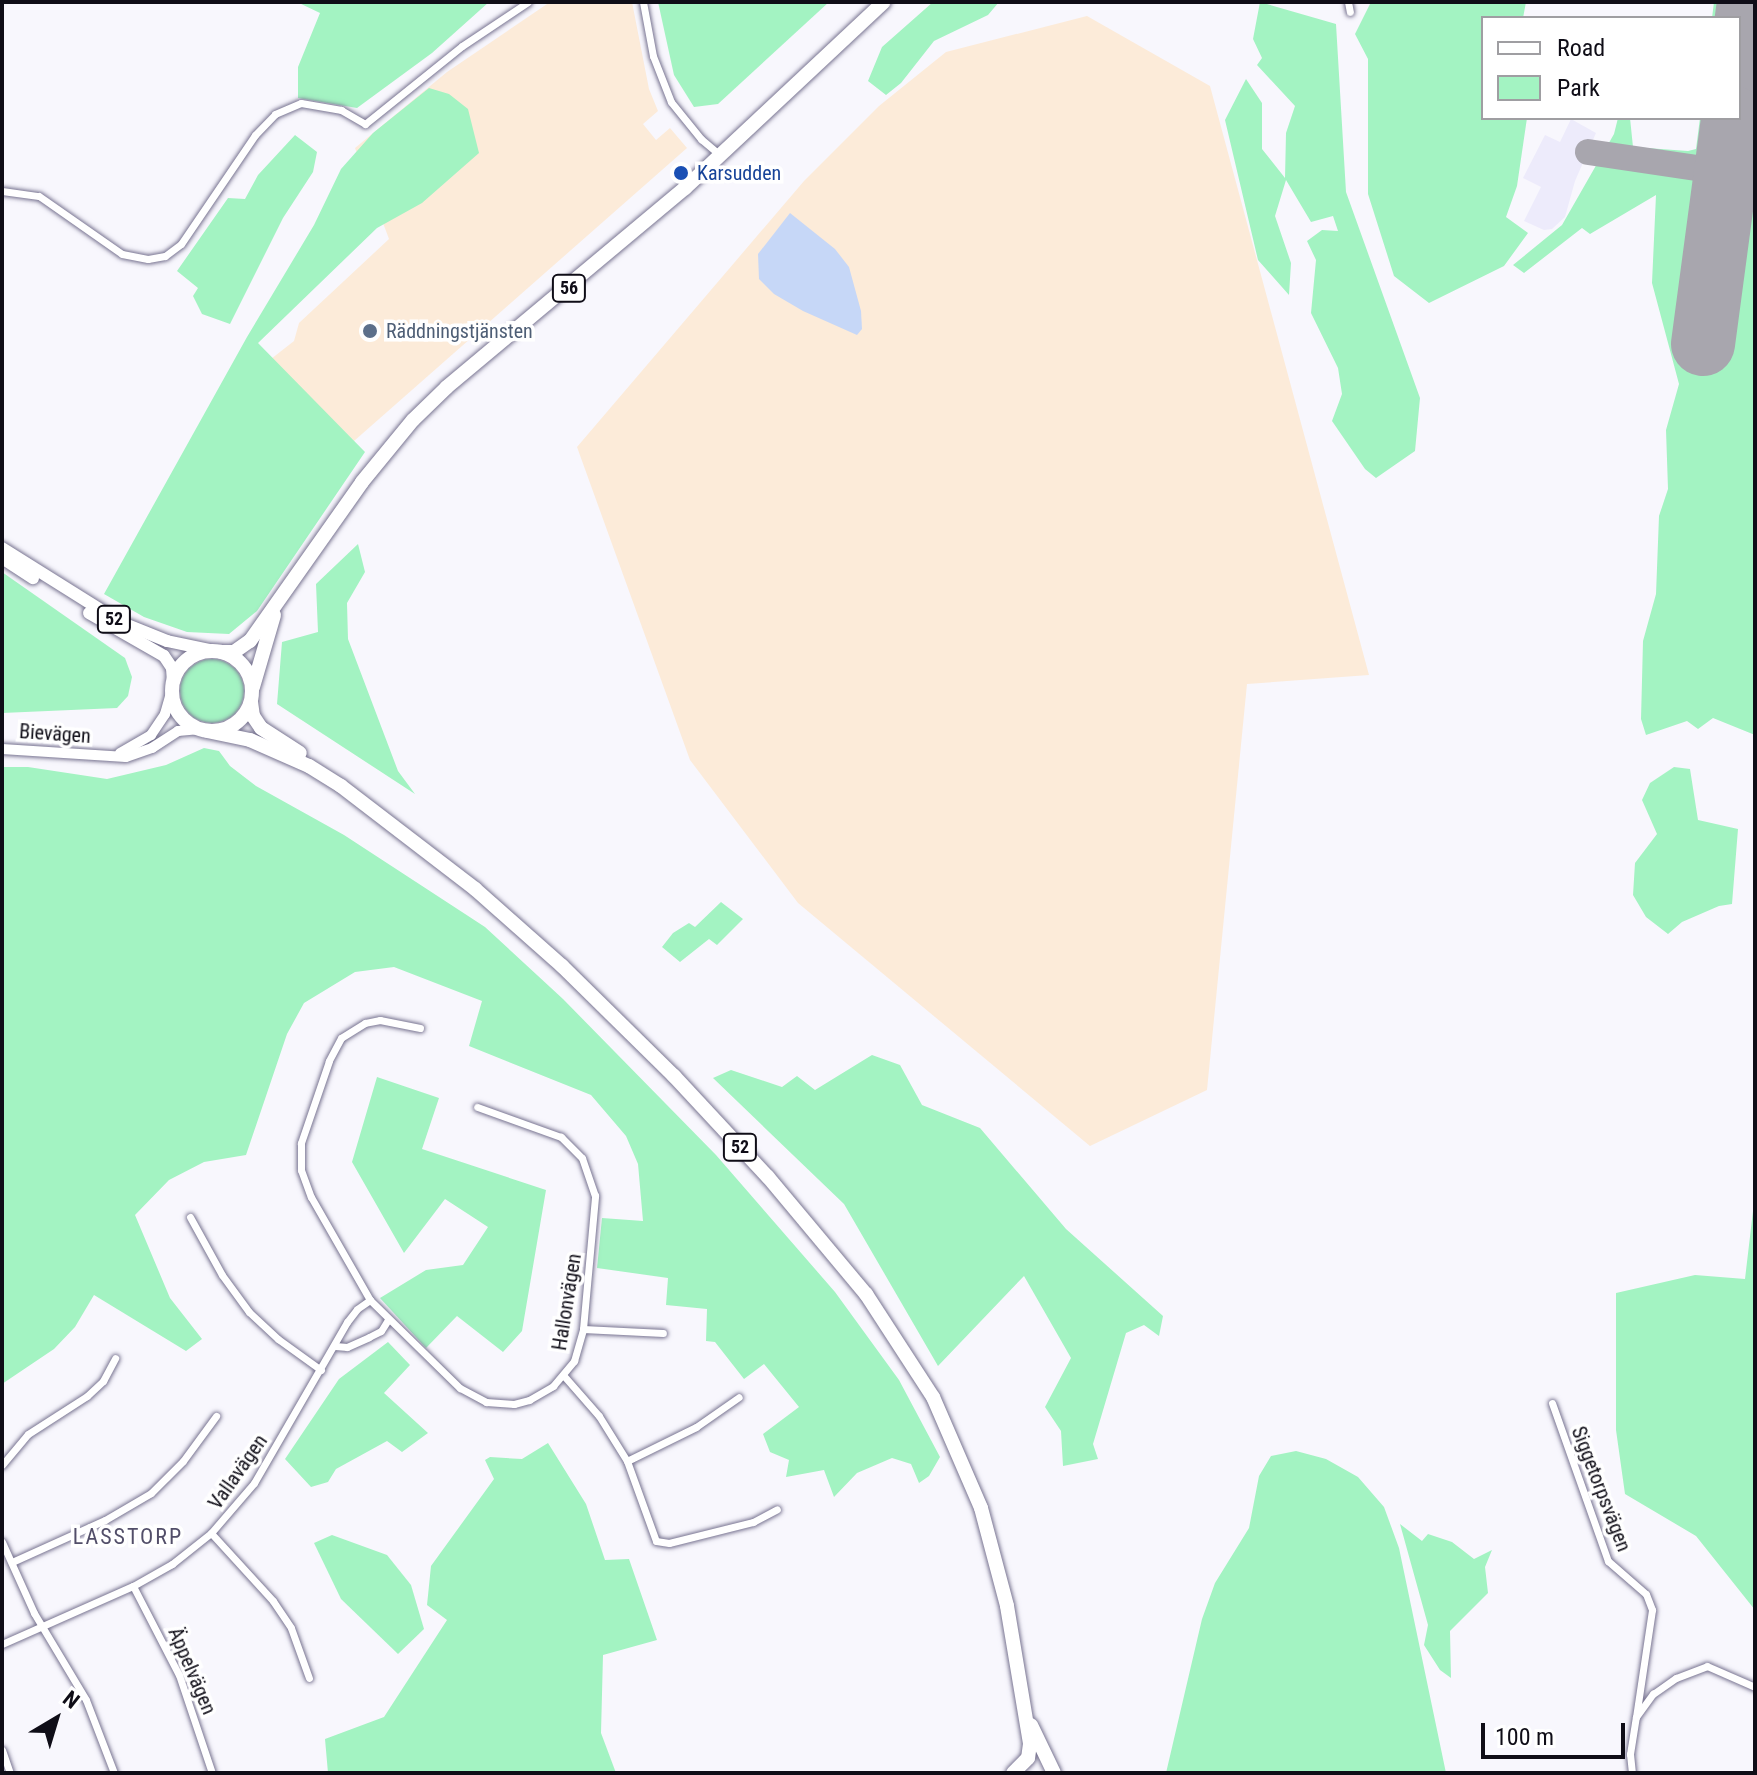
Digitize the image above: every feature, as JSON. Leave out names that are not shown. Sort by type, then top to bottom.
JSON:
[{"type":"highway","name":"56","points":[[218,652],[234,652],[246,645],[375,466],[413,420],[447,387],[613,251],[884,2]]},
{"type":"highway","name":"56","points":[[252,697],[261,650],[281,596]]},
{"type":"highway","points":[[172,686],[188,660],[218,652]]},
{"type":"highway","name":"52","points":[[218,652],[244,667],[252,697],[253,716],[261,728],[330,774],[341,786]]},
{"type":"highway","name":"52","points":[[172,686],[180,715],[203,730],[272,748],[341,786],[475,889],[625,1027],[721,1125],[866,1294],[933,1397],[981,1508],[1001,1581],[1024,1711],[1029,1753],[1013,1773]]},
{"type":"highway","points":[[203,730],[220,730],[235,724],[252,697]]},
{"type":"highway","name":"52","points":[[1024,1711],[1054,1773]]},
{"type":"highway","name":"52","points":[[1013,1773],[1032,1766],[1054,1773]]},
{"type":"main road","name":"52","points":[[2,548],[120,622],[167,641],[218,652]]},
{"type":"main road","name":"52","points":[[2,558],[164,656],[172,668],[172,686]]},
{"type":"street","points":[[2,191],[39,196],[122,254],[148,259],[165,256],[189,234],[255,135],[275,114],[301,103],[341,110],[365,124],[462,46],[528,2]]},
{"type":"street","points":[[643,2],[653,56],[671,102],[701,139],[720,155]]},
{"type":"street","points":[[1348,2],[1350,12]]},
{"type":"street","name":"Bievägen","points":[[106,755],[131,749],[151,735],[165,714],[172,686]]},
{"type":"street","name":"Bievägen","points":[[2,749],[136,755],[178,731],[203,730]]},
{"type":"street","name":"Hallonvägen","points":[[420,1028],[380,1020],[365,1023],[341,1038],[329,1061],[301,1143],[301,1170],[311,1197],[370,1300],[388,1320],[443,1374],[486,1402],[514,1404],[529,1400],[564,1376],[574,1361],[583,1329],[595,1211],[589,1171],[571,1146],[550,1131],[477,1107]]},
{"type":"street","points":[[190,1217],[222,1275],[249,1312],[278,1339],[321,1370]]},
{"type":"street","name":"Vallavägen","points":[[2,1644],[133,1586],[172,1564],[211,1533],[254,1483],[357,1309],[370,1300]]},
{"type":"street","points":[[335,1346],[342,1349],[369,1337],[381,1331],[388,1320]]},
{"type":"street","points":[[583,1329],[663,1333]]},
{"type":"street","points":[[2,1465],[28,1434],[87,1396],[103,1381],[115,1358]]},
{"type":"street","points":[[564,1376],[599,1416],[627,1461],[656,1540],[669,1543],[753,1522],[777,1509]]},
{"type":"street","points":[[627,1461],[696,1427],[739,1397]]},
{"type":"street","name":"Siggetorpsvägen","points":[[1552,1403],[1608,1561],[1646,1594],[1652,1610],[1630,1754],[1632,1773]]},
{"type":"street","points":[[12,1562],[105,1520],[144,1498],[173,1473],[216,1416]]},
{"type":"street","points":[[211,1533],[273,1601],[291,1628],[309,1678]]},
{"type":"street","points":[[2,1542],[34,1613],[86,1700],[114,1773]]},
{"type":"street","name":"Äppelvägen","points":[[133,1586],[179,1675],[212,1773]]},
{"type":"street","points":[[1636,1717],[1653,1694],[1676,1678],[1707,1666],[1755,1687]]},
{"type":"street","points":[[2,1750],[10,1773]]},
{"type":"shaded area","points":[[550,2],[632,2],[649,89],[658,111],[643,124],[656,140],[670,128],[687,148],[354,441],[271,359],[294,341],[299,323],[389,239],[355,148],[447,72]]},
{"type":"shaded area","points":[[1087,16],[1210,86],[1369,675],[1247,684],[1207,1090],[1090,1146],[798,903],[690,760],[577,447],[804,181],[879,106],[946,52]]},
{"type":"shaded area","points":[[1571,120],[1596,133],[1575,181],[1565,217],[1552,229],[1544,230],[1524,221],[1541,187],[1523,178],[1545,135],[1560,142]]},
{"type":"green space","points":[[297,2],[489,2],[432,53],[357,108],[298,98],[298,67],[320,13]]},
{"type":"green space","points":[[658,2],[829,2],[718,104],[694,107],[674,75]]},
{"type":"green space","points":[[933,2],[999,2],[988,15],[934,41],[901,83],[886,95],[868,81],[882,47]]},
{"type":"green space","points":[[1260,2],[1336,24],[1346,192],[1420,398],[1415,451],[1376,478],[1365,469],[1332,421],[1342,394],[1338,368],[1311,313],[1316,260],[1307,241],[1322,230],[1338,231],[1333,216],[1311,222],[1286,180],[1275,216],[1291,263],[1289,295],[1258,260],[1225,120],[1246,79],[1262,103],[1262,149],[1285,178],[1286,133],[1295,106],[1257,65],[1262,58],[1253,39]]},
{"type":"green space","points":[[1371,2],[1526,2],[1523,16],[1481,16],[1481,120],[1527,120],[1517,186],[1506,217],[1528,233],[1504,266],[1429,303],[1394,276],[1368,194],[1368,59],[1355,34]]},
{"type":"green space","points":[[1714,2],[1755,2],[1755,735],[1713,718],[1698,729],[1687,721],[1646,735],[1641,719],[1643,641],[1656,594],[1659,516],[1668,489],[1666,430],[1679,384],[1652,283],[1656,195],[1590,234],[1582,228],[1524,273],[1513,265],[1562,225],[1614,134],[1618,120],[1630,120],[1633,147],[1688,151],[1696,149],[1700,120],[1741,120],[1741,16],[1712,16]]},
{"type":"green space","points":[[429,88],[449,94],[468,109],[479,153],[422,203],[377,228],[258,343],[365,452],[257,611],[229,634],[187,632],[144,617],[104,594],[247,337],[314,225],[341,169],[373,133]]},
{"type":"green space","points":[[295,135],[317,152],[313,172],[283,218],[230,324],[202,314],[193,296],[198,288],[177,271],[228,198],[245,199],[258,175]]},
{"type":"green space","points":[[358,544],[365,572],[347,603],[348,639],[398,771],[415,794],[277,704],[282,642],[318,632],[316,584]]},
{"type":"green space","points":[[2,572],[125,658],[132,677],[128,696],[117,708],[2,713]]},
{"type":"green space","points":[[212,659],[230,665],[238,673],[244,691],[238,709],[230,717],[212,723],[194,717],[186,709],[180,691],[186,673],[194,665]]},
{"type":"green space","points":[[204,748],[219,751],[230,766],[256,786],[344,835],[485,927],[563,999],[716,1155],[835,1292],[899,1380],[940,1457],[929,1476],[919,1483],[911,1464],[892,1458],[857,1473],[834,1497],[824,1470],[786,1477],[789,1460],[770,1452],[763,1434],[799,1407],[764,1364],[744,1379],[715,1342],[706,1341],[707,1309],[666,1305],[668,1278],[597,1268],[602,1218],[643,1221],[638,1164],[626,1136],[591,1095],[469,1046],[482,1001],[394,967],[355,972],[304,1003],[287,1034],[246,1155],[204,1162],[169,1180],[135,1215],[170,1298],[202,1339],[186,1351],[94,1295],[75,1327],[54,1349],[2,1384],[2,767],[28,767],[107,779],[166,765]]},
{"type":"green space","points":[[1674,767],[1690,769],[1698,820],[1738,829],[1732,904],[1719,906],[1682,922],[1668,934],[1646,917],[1633,895],[1635,863],[1657,834],[1642,800],[1650,783]]},
{"type":"green space","points":[[721,902],[743,919],[717,945],[709,939],[680,962],[662,947],[673,933],[689,923],[695,927]]},
{"type":"green space","points":[[872,1055],[900,1065],[922,1105],[980,1128],[1066,1229],[1163,1316],[1159,1336],[1144,1325],[1126,1333],[1093,1444],[1098,1459],[1063,1466],[1061,1431],[1045,1407],[1071,1358],[1024,1276],[938,1366],[844,1204],[713,1078],[731,1070],[782,1087],[797,1076],[815,1090]]},
{"type":"green space","points":[[377,1077],[439,1098],[422,1149],[546,1190],[522,1331],[503,1352],[457,1316],[426,1348],[380,1298],[426,1270],[463,1265],[488,1227],[445,1199],[404,1253],[352,1162]]},
{"type":"green space","points":[[1755,1194],[1755,1610],[1696,1536],[1625,1494],[1616,1430],[1616,1293],[1695,1275],[1745,1279]]},
{"type":"green space","points":[[388,1342],[410,1365],[384,1393],[428,1433],[402,1452],[387,1441],[336,1469],[328,1482],[311,1487],[285,1459],[339,1379]]},
{"type":"green space","points":[[548,1443],[586,1504],[605,1560],[629,1559],[657,1640],[603,1655],[601,1733],[616,1773],[328,1773],[325,1739],[384,1717],[447,1620],[427,1605],[431,1566],[494,1479],[485,1460],[490,1457],[522,1459]]},
{"type":"green space","points":[[1296,1451],[1326,1459],[1358,1477],[1384,1507],[1399,1548],[1446,1773],[1166,1773],[1202,1619],[1215,1583],[1249,1528],[1259,1476],[1271,1456]]},
{"type":"green space","points":[[1400,1524],[1422,1541],[1428,1534],[1452,1542],[1474,1559],[1492,1550],[1485,1567],[1488,1593],[1450,1631],[1451,1678],[1440,1670],[1424,1645],[1428,1625]]},
{"type":"green space","points":[[332,1535],[387,1555],[411,1585],[424,1629],[398,1654],[341,1599],[314,1543]]},
{"type":"water","points":[[790,213],[835,249],[849,267],[861,311],[862,329],[857,335],[803,311],[774,294],[759,279],[758,254]]},
{"type":"taxiway","points":[[1588,152],[1696,168]]},
{"type":"runway","points":[[1741,61],[1749,2]]},
{"type":"runway","points":[[1703,344],[1733,120]]},
{"type":"place","name":"Karsudden","points":[[681,173]]},
{"type":"place","name":"Räddningstjänsten","points":[[370,331]]},
{"type":"district","name":"LASSTORP","points":[[128,1537]]}]
